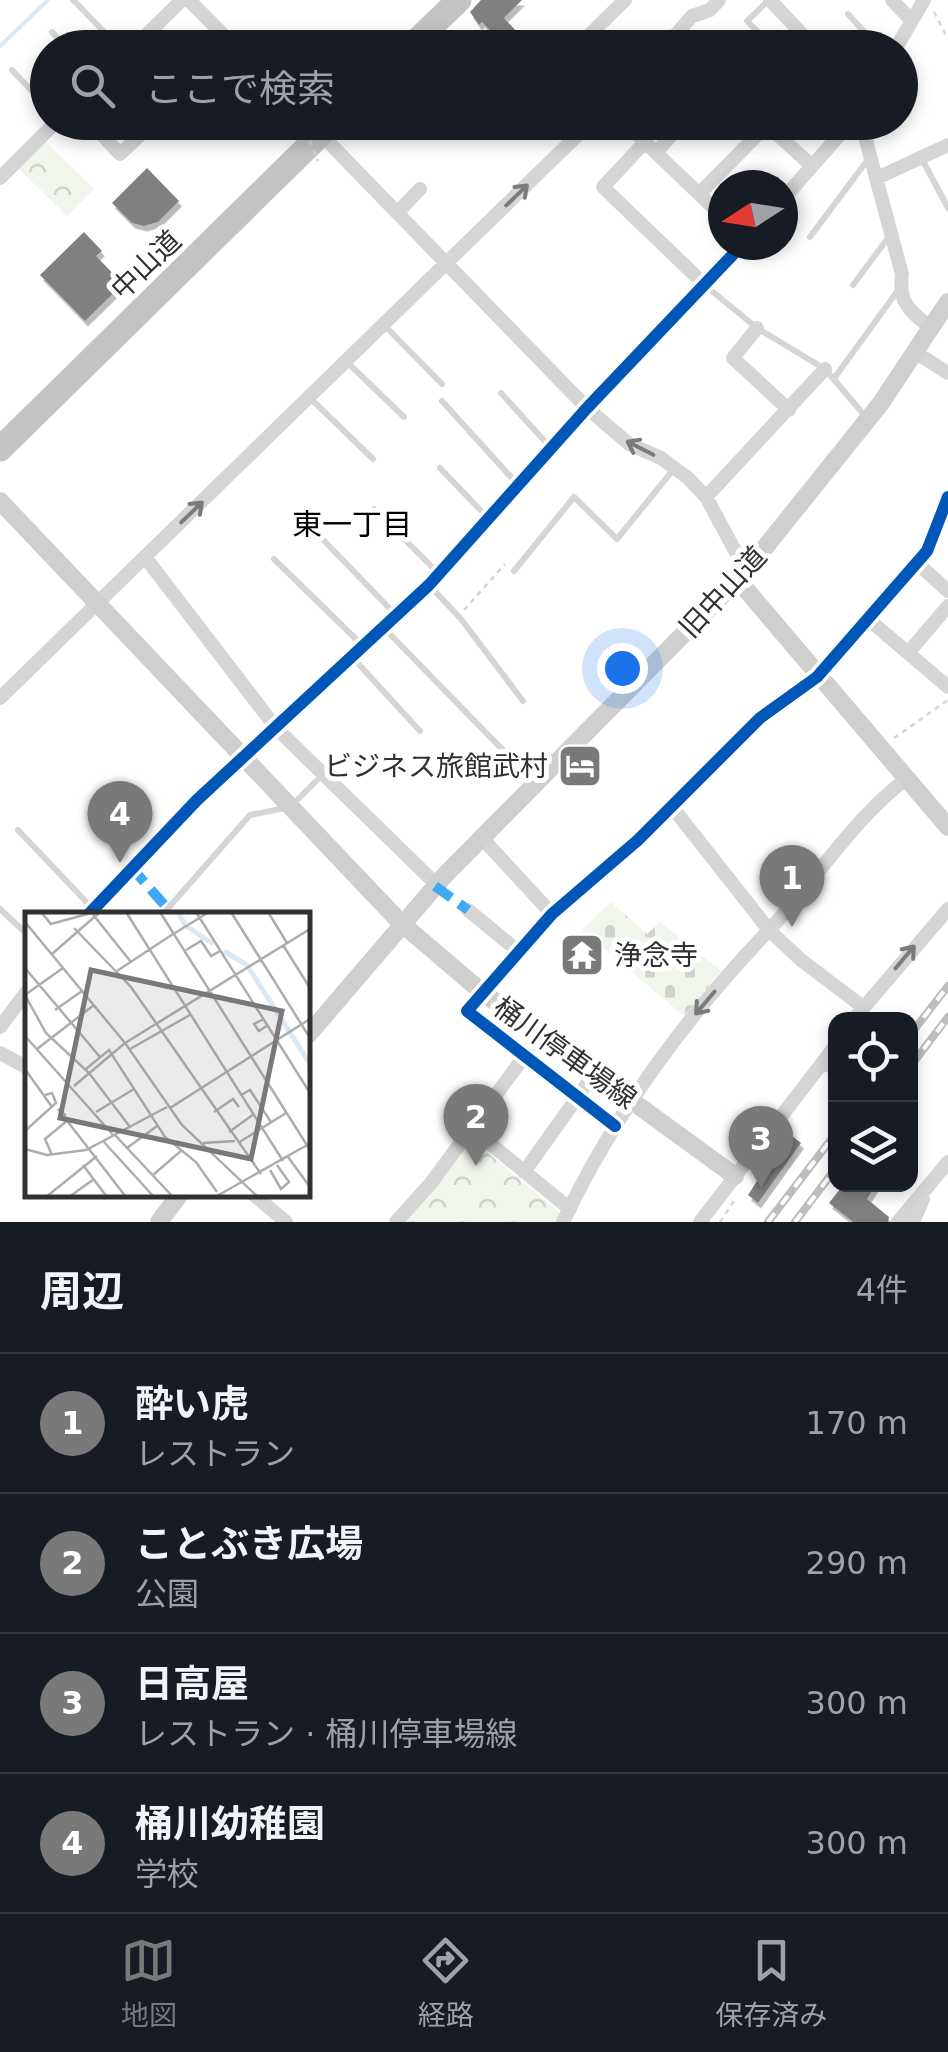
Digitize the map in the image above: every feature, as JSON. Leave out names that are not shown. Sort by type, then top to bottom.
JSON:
[{"type":"highway","points":[[411,30],[442,0]]},
{"type":"highway","points":[[428,30],[459,0]]},
{"type":"highway","name":"中山道","points":[[0,429],[300,140]]},
{"type":"highway","name":"中山道","points":[[0,448],[301,140]]},
{"type":"main road","name":"旧中山道","points":[[310,1033],[480,837],[741,575],[868,420],[948,302]]},
{"type":"main road","name":"桶川停車場線","points":[[0,501],[401,924],[482,992],[738,1184]]},
{"type":"main road","points":[[741,575],[817,677],[948,827]]},
{"type":"main road","points":[[159,1222],[178,1197]]},
{"type":"street","points":[[153,30],[186,0],[217,30]]},
{"type":"street","points":[[594,30],[625,0]]},
{"type":"street","points":[[682,30],[692,16],[710,10],[719,0]]},
{"type":"street","points":[[769,0],[798,30]]},
{"type":"street","points":[[892,0],[911,20]]},
{"type":"street","points":[[906,30],[924,0]]},
{"type":"street","points":[[3,170],[36,140]]},
{"type":"street","points":[[107,140],[120,154],[135,140]]},
{"type":"street","points":[[330,140],[586,408],[628,444],[674,468],[706,498],[741,575]]},
{"type":"street","points":[[643,140],[708,202]]},
{"type":"street","points":[[661,140],[603,186],[706,286]]},
{"type":"street","points":[[699,194],[750,140]]},
{"type":"street","points":[[783,140],[812,166]]},
{"type":"street","points":[[798,182],[836,140]]},
{"type":"street","points":[[866,140],[892,233],[905,307],[931,328]]},
{"type":"street","points":[[0,698],[572,141]]},
{"type":"street","points":[[877,178],[948,145]]},
{"type":"street","points":[[397,213],[420,189]]},
{"type":"street","points":[[91,912],[198,800],[434,580],[554,450],[586,408],[729,260]]},
{"type":"street","points":[[757,328],[733,358],[789,410]]},
{"type":"street","points":[[915,352],[948,373]]},
{"type":"street","points":[[706,498],[789,410],[830,373]]},
{"type":"street","points":[[615,1126],[466,1011],[552,914],[672,808],[760,718],[817,677],[927,552],[948,497]]},
{"type":"street","points":[[144,558],[277,729],[436,884]]},
{"type":"street","points":[[917,563],[948,591]]},
{"type":"street","points":[[904,655],[948,606]]},
{"type":"street","points":[[868,619],[904,655],[948,687]]},
{"type":"street","points":[[471,1128],[524,1172],[567,1216],[630,1101],[869,808],[907,778]]},
{"type":"street","points":[[672,808],[769,930],[860,1012]]},
{"type":"street","points":[[480,837],[552,914]]},
{"type":"street","points":[[865,1012],[948,909]]},
{"type":"street","points":[[468,910],[518,951]]},
{"type":"street","points":[[0,1027],[25,994]]},
{"type":"street","points":[[396,1222],[540,1035]]},
{"type":"street","points":[[0,1053],[25,1066]]},
{"type":"street","points":[[700,1222],[738,1184],[828,1055]]},
{"type":"street","points":[[524,1172],[594,1074]]},
{"type":"street","points":[[898,1222],[947,1166]]},
{"type":"street","points":[[913,1222],[926,1189]]},
{"type":"street","points":[[257,1197],[286,1222]]},
{"type":"lane","points":[[72,0],[102,30]]},
{"type":"lane","points":[[756,30],[747,21],[769,0]]},
{"type":"lane","points":[[848,14],[863,30]]},
{"type":"lane","points":[[12,70],[30,89]]},
{"type":"lane","points":[[810,237],[870,156]]},
{"type":"lane","points":[[922,160],[948,208]]},
{"type":"lane","points":[[853,285],[892,233]]},
{"type":"lane","points":[[706,286],[757,328],[830,373],[868,420]]},
{"type":"lane","points":[[830,373],[900,287]]},
{"type":"lane","points":[[384,326],[442,384]]},
{"type":"lane","points":[[347,362],[404,417]]},
{"type":"lane","points":[[501,393],[554,450]]},
{"type":"lane","points":[[309,398],[373,459]]},
{"type":"lane","points":[[442,402],[520,487]]},
{"type":"lane","points":[[440,468],[490,520]]},
{"type":"lane","points":[[514,571],[574,497],[617,539],[674,468]]},
{"type":"lane","points":[[374,509],[434,580],[523,701]]},
{"type":"lane","points":[[307,522],[396,615]]},
{"type":"lane","points":[[274,559],[357,651],[420,731]]},
{"type":"lane","points":[[383,626],[536,784]]},
{"type":"lane","points":[[165,912],[250,815],[290,807],[324,773]]},
{"type":"lane","points":[[18,830],[91,912]]},
{"type":"lane","points":[[0,909],[25,932]]},
{"type":"lane","points":[[818,1068],[828,1069]]},
{"type":"path","points":[[924,0],[942,21],[948,40]]},
{"type":"path","points":[[317,140],[318,161]]},
{"type":"path","points":[[458,616],[504,564],[514,571]]},
{"type":"path","points":[[880,748],[948,700]]},
{"type":"path","points":[[720,1222],[738,1184]]},
{"type":"green space","points":[[44,140],[94,189],[67,216],[16,166]]},
{"type":"green space","points":[[611,902],[647,934],[660,922],[721,971],[684,1016],[582,930]]},
{"type":"green space","points":[[470,1138],[563,1215],[559,1222],[400,1222]]},
{"type":"building","points":[[481,0],[522,0],[504,18],[515,30],[490,30],[482,22],[479,25],[470,12]]},
{"type":"building","points":[[147,168],[179,201],[158,222],[144,226],[132,223],[112,203]]},
{"type":"building","points":[[84,232],[102,251],[96,256],[123,284],[85,321],[40,275]]},
{"type":"building","points":[[792,1136],[801,1143],[758,1203],[748,1195],[779,1147],[783,1150]]},
{"type":"building","points":[[838,1192],[872,1192],[867,1199],[889,1217],[888,1222],[853,1222],[829,1203]]},
{"type":"waterway","points":[[0,46],[48,0]]},
{"type":"railway","points":[[918,1025],[948,986]]},
{"type":"railway","points":[[918,1056],[948,1017]]},
{"type":"railway","points":[[768,1222],[828,1143]]},
{"type":"railway","points":[[795,1222],[828,1179]]},
{"type":"marked path","points":[[131,867],[167,908]]},
{"type":"marked path","points":[[435,886],[468,910]]},
{"type":"cycle path","points":[[91,912],[197,800],[429,585],[587,408],[728,260]]},
{"type":"cycle path","points":[[615,1126],[467,1011],[552,914],[638,840],[760,718],[817,677],[927,551],[948,497]]},
{"type":"place","name":"ビジネス旅館武村","points":[[580,766]]},
{"type":"place","name":"桶川幼稚園","points":[[120,863]]},
{"type":"place","name":"酔い虎","points":[[792,927]]},
{"type":"place","name":"浄念寺","points":[[582,955]]},
{"type":"place","name":"ことぶき広場","points":[[476,1166]]},
{"type":"place","name":"日高屋","points":[[761,1188]]},
{"type":"district","name":"東一丁目","points":[[352,524]]}]
